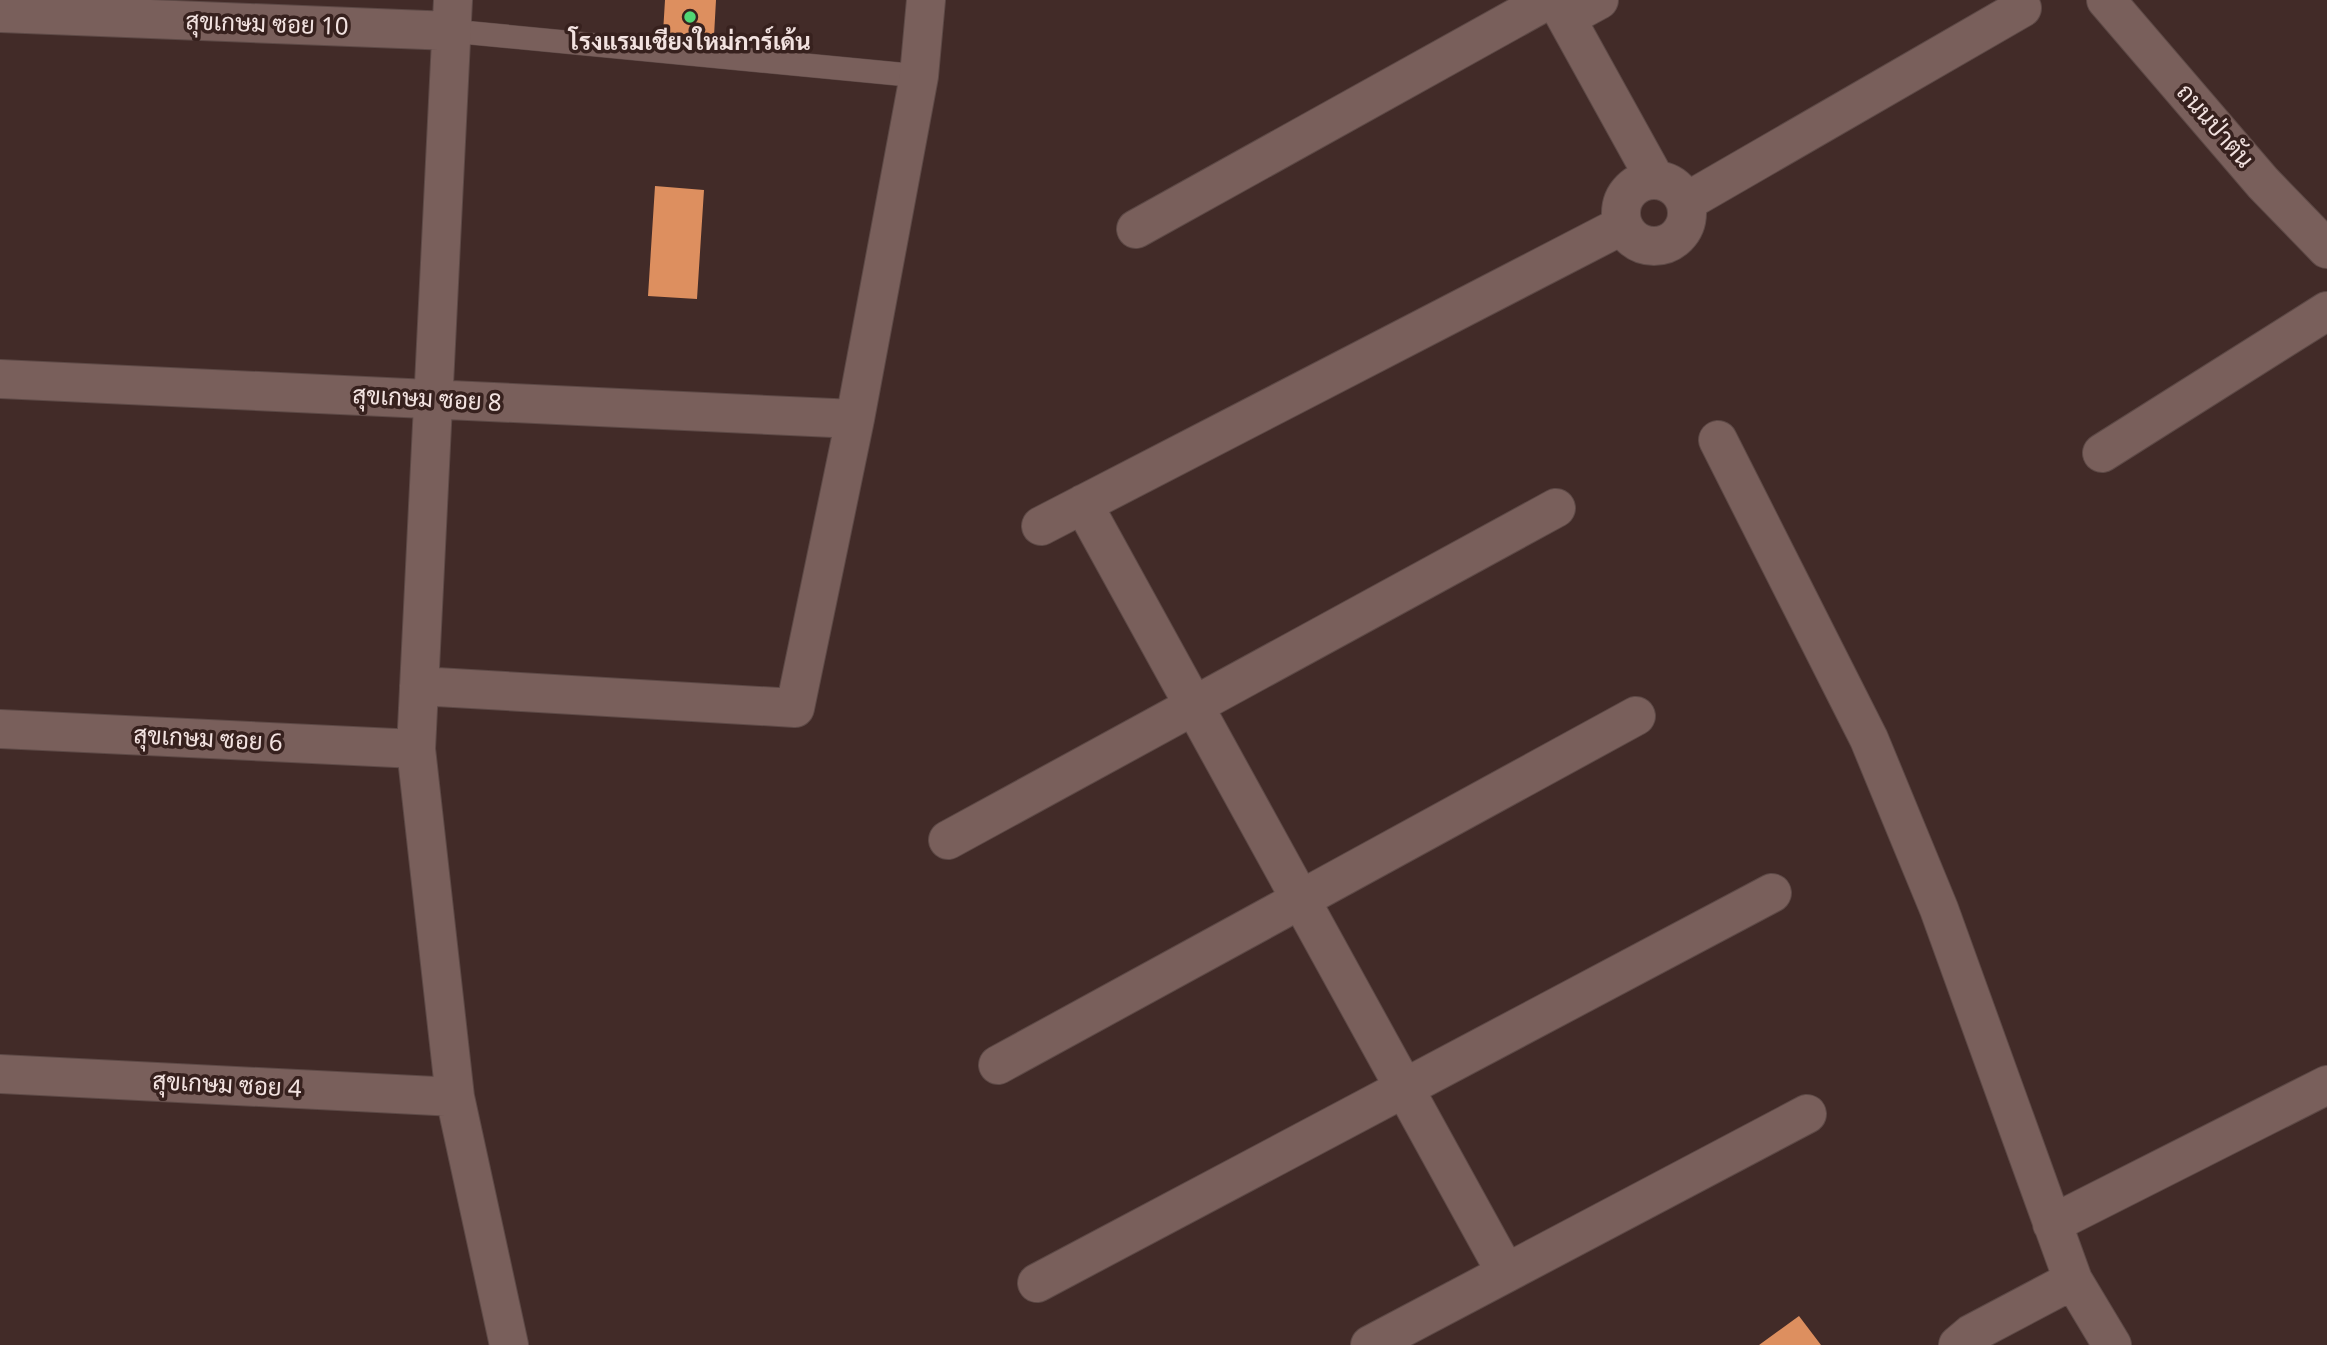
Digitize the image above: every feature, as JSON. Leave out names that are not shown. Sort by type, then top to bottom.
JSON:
[{"type":"street","points":[[419,686],[794,708],[855,419],[919,76],[926,0]]},
{"type":"street","points":[[1136,229],[1556,6],[1599,0]]},
{"type":"street","name":"ถนนป่าตัน","points":[[2106,0],[2263,183],[2327,249]]},
{"type":"street","points":[[1556,6],[1655,179],[1676,188],[1686,202],[1687,219],[1683,230],[1670,242],[1659,246],[1640,243],[1623,225],[1620,213],[1624,198],[1631,188],[1655,179]]},
{"type":"street","points":[[1686,202],[2022,8]]},
{"type":"street","name":"สุขเกษม ซอย 10","points":[[0,13],[452,16]]},
{"type":"street","points":[[452,16],[416,749],[455,1097],[509,1345]]},
{"type":"street","points":[[1041,526],[1623,225]]},
{"type":"street","points":[[2102,453],[2327,311]]},
{"type":"street","name":"สุขเกษม ซอย 8","points":[[0,379],[855,419]]},
{"type":"street","points":[[1718,440],[1870,739],[1939,909],[2073,1280],[2112,1345]]},
{"type":"street","points":[[1083,504],[1506,1273]]},
{"type":"street","points":[[948,840],[1556,508]]},
{"type":"street","points":[[998,1066],[1636,716]]},
{"type":"street","name":"สุขเกษม ซอย 6","points":[[0,729],[416,749]]},
{"type":"street","points":[[1037,1283],[1772,892]]},
{"type":"street","name":"สุขเกษม ซอย 4","points":[[0,1074],[455,1097]]},
{"type":"street","points":[[2052,1224],[2327,1085]]},
{"type":"street","points":[[1370,1345],[1807,1114]]},
{"type":"street","points":[[1958,1345],[1971,1334],[2073,1280]]},
{"type":"lane","points":[[452,16],[919,76]]},
{"type":"building","name":"โรงแรมเชียงใหม่การ์เด้น","points":[[665,0],[716,0],[714,36],[663,33]]},
{"type":"building","points":[[655,186],[704,190],[697,299],[648,296]]},
{"type":"building","points":[[1799,1316],[1821,1345],[1759,1345]]},
{"type":"place","name":"โรงแรมเชียงใหม่การ์เด้น","points":[[690,17]]}]
